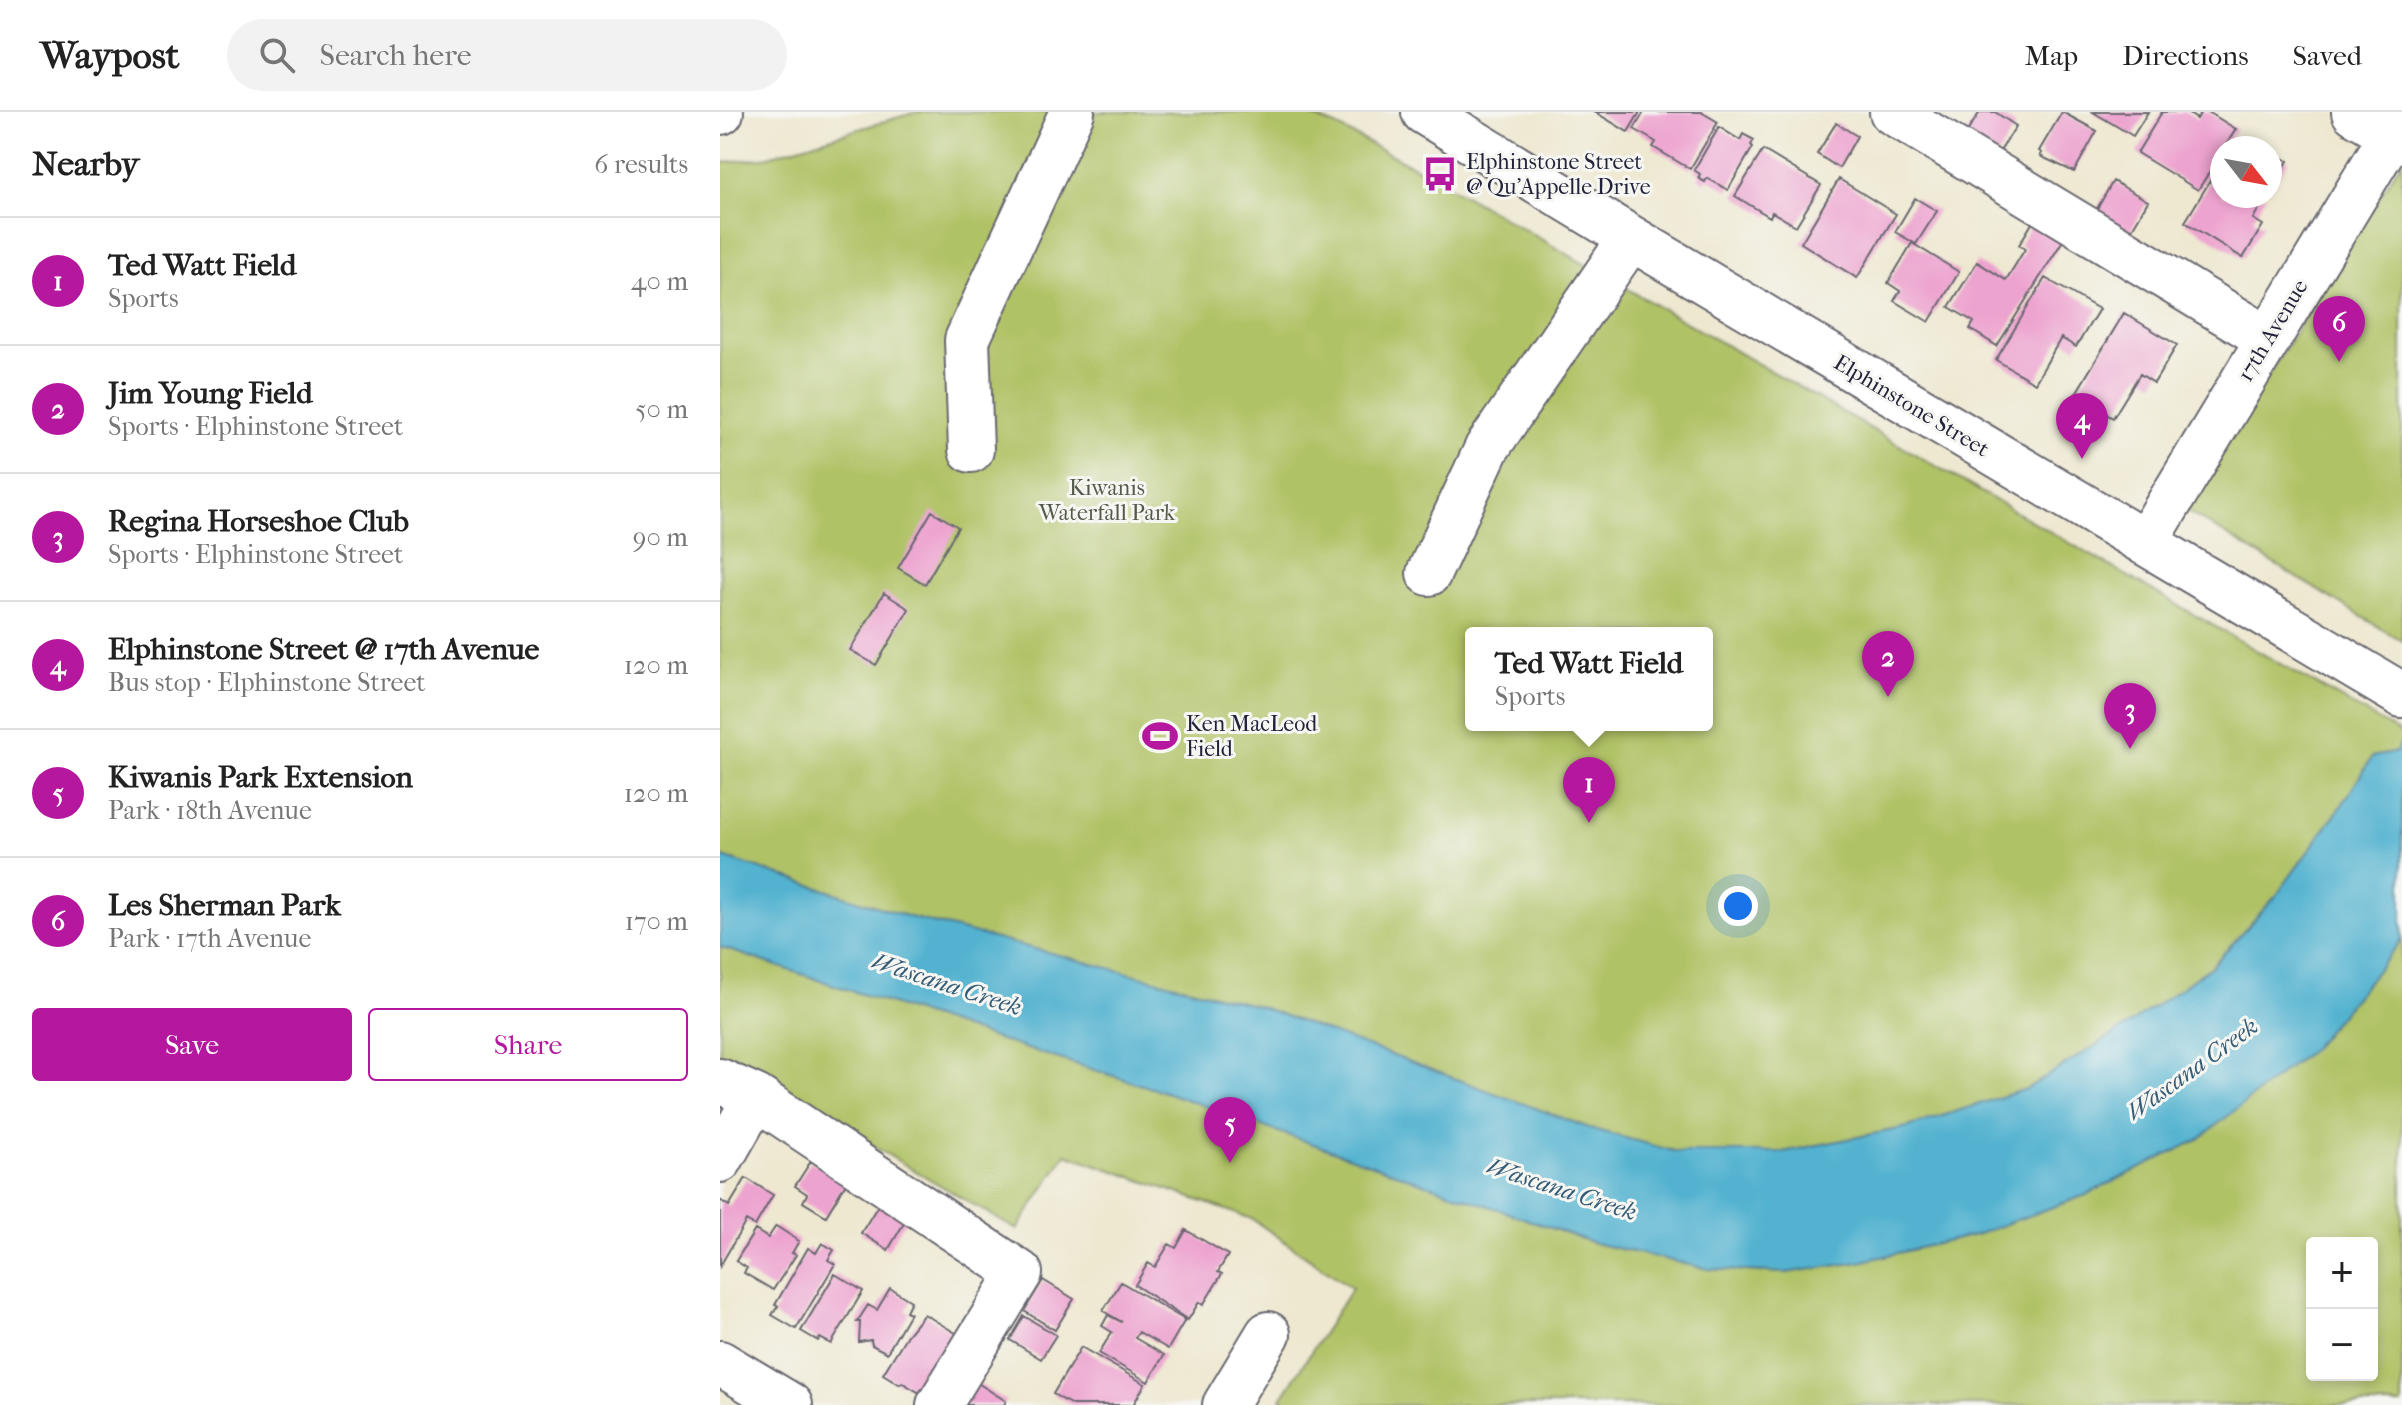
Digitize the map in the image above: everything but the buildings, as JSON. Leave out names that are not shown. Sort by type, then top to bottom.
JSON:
[{"type":"street","points":[[971,450],[967,340],[1072,112]]},
{"type":"street","name":"Elphinstone Street","points":[[1424,112],[2402,695]]},
{"type":"street","points":[[1892,112],[2267,338]]},
{"type":"street","points":[[2354,112],[2396,126]]},
{"type":"street","name":"17th Avenue","points":[[2145,543],[2396,126]]},
{"type":"street","points":[[1429,573],[1487,448],[1631,238]]},
{"type":"street","points":[[720,1160],[738,1089],[1020,1273],[939,1405]]},
{"type":"street","points":[[1241,1399],[1268,1334]]},
{"type":"street","points":[[720,1363],[790,1405]]},
{"type":"green space","name":"Kiwanis Waterfall Park","points":[[916,112],[1301,112],[1336,126],[1426,173],[2402,734],[2402,742],[2396,752],[2372,757],[2342,805],[2276,896],[2212,966],[2124,1028],[2026,1089],[1908,1127],[1783,1152],[1677,1152],[1592,1129],[1261,1007],[910,917],[720,856],[720,163],[762,158]]},
{"type":"green space","points":[[2402,160],[2402,641],[2185,510]]},
{"type":"green space","points":[[2402,940],[2402,1405],[1291,1405],[1281,1399],[1352,1288],[1252,1219],[1066,1154],[1017,1230],[780,1092],[720,1068],[720,947],[1168,1093],[1594,1243],[1708,1269],[1785,1273],[1859,1262],[1975,1235],[2086,1195],[2312,1049]]},
{"type":"water","name":"Wascana Creek","points":[[2402,742],[2402,940],[2312,1049],[2198,1140],[2086,1195],[1975,1235],[1859,1262],[1786,1273],[1708,1269],[1594,1243],[1168,1093],[720,947],[720,856],[910,917],[1261,1007],[1592,1129],[1677,1152],[1783,1152],[1908,1127],[2026,1089],[2124,1028],[2212,966],[2276,896],[2342,805],[2372,757],[2396,752]]},
{"type":"place","name":"Elphinstone Street @ Qu'Appelle Drive","points":[[1440,174]]},
{"type":"place","name":"Les Sherman Park","points":[[2339,362]]},
{"type":"place","name":"Elphinstone Street @ 17th Avenue","points":[[2082,459]]},
{"type":"place","name":"Jim Young Field","points":[[1888,697]]},
{"type":"place","name":"Ken MacLeod Field","points":[[1160,736]]},
{"type":"place","name":"Regina Horseshoe Club","points":[[2130,749]]},
{"type":"place","name":"Ted Watt Field","points":[[1589,823]]},
{"type":"place","name":"Kiwanis Park Extension","points":[[1230,1163]]}]
